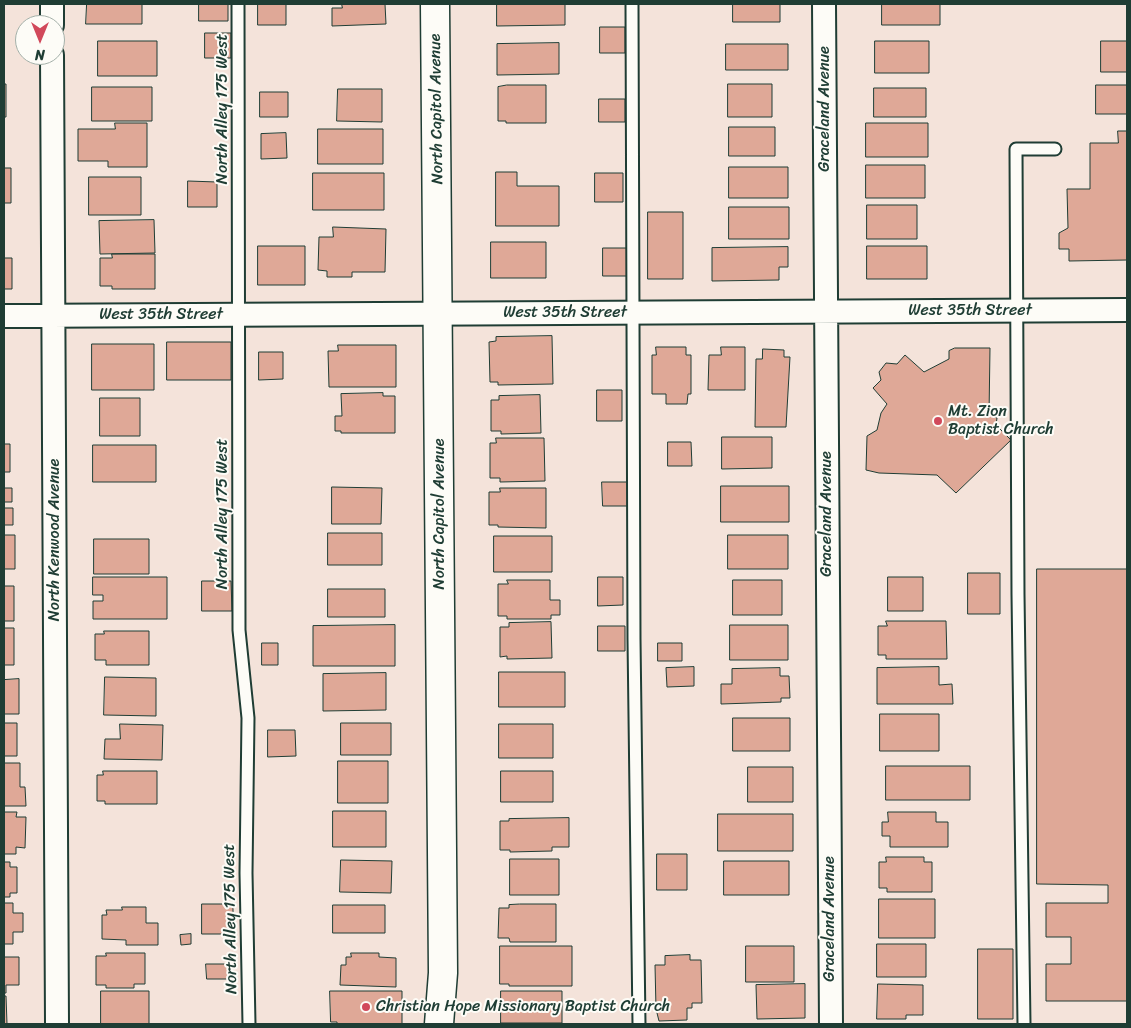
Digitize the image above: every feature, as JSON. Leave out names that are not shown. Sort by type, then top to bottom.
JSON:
[{"type":"main road","name":"North Capitol Avenue","points":[[435,4],[443,973],[439,1024]]},
{"type":"street","name":"Graceland Avenue","points":[[824,4],[830,1024]]},
{"type":"street","name":"North Kenwood Avenue","points":[[52,65],[55,316],[57,1024]]},
{"type":"street","name":"West 35th Street","points":[[4,316],[1127,310]]},
{"type":"lane","name":"North Alley 175 West","points":[[238,4],[239,630],[248,718],[246,872],[249,1024]]},
{"type":"lane","points":[[632,4],[634,640],[639,1024]]},
{"type":"lane","points":[[1024,1024],[1016,149],[1055,149]]},
{"type":"building","points":[[87,4],[142,4],[142,24],[86,24]]},
{"type":"building","points":[[199,4],[228,4],[228,21],[199,21]]},
{"type":"building","points":[[258,4],[286,4],[286,25],[258,25]]},
{"type":"building","points":[[342,4],[385,4],[386,24],[332,26],[332,8],[342,8]]},
{"type":"building","points":[[497,4],[565,4],[565,25],[497,26]]},
{"type":"building","points":[[733,4],[780,4],[780,22],[733,22]]},
{"type":"building","points":[[882,4],[940,4],[940,25],[882,25]]},
{"type":"building","points":[[600,27],[625,27],[625,53],[600,53]]},
{"type":"building","points":[[205,33],[231,33],[231,58],[205,58]]},
{"type":"building","points":[[98,41],[157,41],[157,76],[98,76]]},
{"type":"building","points":[[875,41],[929,41],[929,73],[875,73]]},
{"type":"building","points":[[1101,41],[1127,41],[1127,72],[1101,72]]},
{"type":"building","points":[[559,43],[559,74],[497,75],[497,44]]},
{"type":"building","points":[[726,44],[788,44],[788,70],[726,70]]},
{"type":"building","points":[[4,84],[6,84],[6,117],[4,117]]},
{"type":"building","points":[[728,84],[772,84],[772,117],[728,117]]},
{"type":"building","points":[[507,85],[546,85],[546,123],[506,123],[506,121],[498,121],[498,87]]},
{"type":"building","points":[[1096,85],[1127,85],[1127,114],[1096,114]]},
{"type":"building","points":[[92,87],[152,87],[152,121],[92,121]]},
{"type":"building","points":[[874,88],[926,88],[926,117],[874,117]]},
{"type":"building","points":[[338,89],[382,89],[382,122],[337,121]]},
{"type":"building","points":[[260,92],[288,92],[288,117],[260,117]]},
{"type":"building","points":[[599,99],[625,99],[625,122],[599,122]]},
{"type":"building","points":[[115,123],[147,123],[147,167],[108,167],[108,161],[78,161],[78,129],[115,129]]},
{"type":"building","points":[[866,123],[928,123],[928,157],[866,157]]},
{"type":"building","points":[[729,127],[775,127],[775,156],[729,156]]},
{"type":"building","points":[[318,129],[383,129],[383,164],[318,164]]},
{"type":"building","points":[[1118,131],[1127,131],[1127,260],[1069,261],[1069,249],[1059,249],[1059,233],[1068,228],[1067,189],[1090,189],[1090,143],[1118,143]]},
{"type":"building","points":[[286,133],[287,158],[261,159],[261,134]]},
{"type":"building","points":[[866,165],[925,165],[925,198],[866,198]]},
{"type":"building","points":[[729,167],[788,167],[788,198],[729,198]]},
{"type":"building","points":[[4,168],[11,168],[11,203],[4,203]]},
{"type":"building","points":[[496,172],[517,172],[517,186],[559,186],[559,226],[496,226]]},
{"type":"building","points":[[313,173],[384,173],[384,210],[313,210]]},
{"type":"building","points":[[595,173],[623,173],[623,202],[595,202]]},
{"type":"building","points":[[89,177],[141,177],[141,215],[89,215]]},
{"type":"building","points":[[188,181],[217,182],[217,207],[188,207]]},
{"type":"building","points":[[867,205],[917,205],[917,239],[867,239]]},
{"type":"building","points":[[729,207],[789,207],[789,239],[729,239]]},
{"type":"building","points":[[648,212],[683,212],[683,279],[648,279]]},
{"type":"building","points":[[154,220],[155,253],[100,254],[99,221]]},
{"type":"building","points":[[333,227],[386,229],[385,272],[352,272],[352,277],[327,277],[327,271],[318,270],[319,237],[333,237]]},
{"type":"building","points":[[491,242],[546,242],[546,278],[491,278]]},
{"type":"building","points":[[258,246],[305,246],[305,285],[258,285]]},
{"type":"building","points":[[867,246],[927,246],[927,279],[867,279]]},
{"type":"building","points":[[788,247],[788,267],[779,267],[779,280],[712,281],[712,248]]},
{"type":"building","points":[[603,248],[627,248],[628,276],[603,276]]},
{"type":"building","points":[[112,254],[155,254],[155,289],[112,289],[112,286],[100,286],[100,258],[112,258]]},
{"type":"building","points":[[4,258],[12,258],[12,289],[4,289]]},
{"type":"building","points":[[552,336],[553,384],[498,385],[498,382],[490,382],[489,342],[496,341],[496,337]]},
{"type":"building","points":[[167,342],[231,342],[231,380],[167,380]]},
{"type":"building","points":[[92,344],[154,344],[154,390],[92,390]]},
{"type":"building","points":[[338,345],[396,345],[396,387],[329,387],[328,351],[338,351]]},
{"type":"building","points":[[656,347],[686,347],[686,355],[691,355],[691,394],[688,394],[687,404],[666,404],[666,394],[652,394],[652,355],[656,355]]},
{"type":"building","points":[[721,347],[745,347],[745,390],[708,390],[709,355],[721,355]]},
{"type":"building","name":"Mt. Zion Baptist Church","points":[[955,348],[990,348],[989,415],[997,418],[996,425],[1011,440],[956,493],[937,475],[879,473],[866,470],[867,436],[877,430],[881,413],[887,404],[873,388],[881,380],[879,372],[886,363],[897,364],[905,355],[924,372],[949,359],[949,351]]},
{"type":"building","points":[[763,349],[784,350],[784,357],[790,357],[786,427],[755,427],[756,359],[762,359]]},
{"type":"building","points":[[259,352],[283,352],[283,379],[259,380]]},
{"type":"building","points":[[597,390],[622,390],[622,421],[597,421]]},
{"type":"building","points":[[383,393],[383,396],[395,396],[395,433],[341,433],[341,431],[335,431],[335,416],[342,416],[341,394]]},
{"type":"building","points":[[540,395],[541,433],[501,434],[501,431],[491,431],[491,400],[499,400],[499,396]]},
{"type":"building","points":[[100,398],[140,398],[140,436],[100,436]]},
{"type":"building","points":[[722,437],[772,437],[772,468],[722,469]]},
{"type":"building","points":[[496,438],[544,438],[545,481],[500,482],[500,478],[490,478],[490,443],[496,443]]},
{"type":"building","points":[[668,442],[691,442],[692,466],[668,466]]},
{"type":"building","points":[[4,444],[10,444],[10,472],[4,472]]},
{"type":"building","points":[[93,445],[156,445],[156,482],[93,482]]},
{"type":"building","points":[[602,482],[630,482],[631,506],[603,506]]},
{"type":"building","points":[[721,486],[789,486],[789,522],[721,522]]},
{"type":"building","points":[[332,487],[382,488],[381,524],[332,524]]},
{"type":"building","points":[[4,488],[12,488],[12,502],[4,502]]},
{"type":"building","points":[[500,488],[546,488],[546,528],[498,527],[498,525],[489,525],[489,492],[500,492]]},
{"type":"building","points":[[4,508],[13,508],[13,525],[4,525]]},
{"type":"building","points":[[328,533],[382,533],[382,565],[328,565]]},
{"type":"building","points":[[4,535],[15,535],[15,569],[4,569]]},
{"type":"building","points":[[728,535],[788,535],[788,569],[728,569]]},
{"type":"building","points":[[494,536],[552,536],[552,572],[494,572]]},
{"type":"building","points":[[94,539],[149,539],[149,574],[94,574]]},
{"type":"building","points":[[1037,569],[1127,569],[1127,1001],[1046,1001],[1046,964],[1071,964],[1071,937],[1046,937],[1046,903],[1108,903],[1108,885],[1037,884]]},
{"type":"building","points":[[968,573],[1000,573],[1000,614],[968,614]]},
{"type":"building","points":[[93,577],[167,577],[167,619],[93,619],[93,601],[103,601],[103,595],[93,595]]},
{"type":"building","points":[[598,577],[623,577],[623,605],[598,606]]},
{"type":"building","points":[[888,577],[923,577],[923,611],[888,611]]},
{"type":"building","points":[[507,580],[550,580],[550,600],[560,600],[560,615],[551,615],[551,619],[507,619],[507,616],[498,616],[498,584],[508,584]]},
{"type":"building","points":[[733,580],[782,580],[782,615],[733,615]]},
{"type":"building","points":[[202,581],[231,581],[232,611],[202,611]]},
{"type":"building","points":[[4,586],[14,586],[14,621],[4,621]]},
{"type":"building","points":[[328,589],[385,589],[385,617],[328,617]]},
{"type":"building","points":[[886,621],[946,621],[947,659],[886,659],[886,655],[878,655],[878,626],[887,626]]},
{"type":"building","points":[[551,622],[552,658],[507,659],[507,656],[500,657],[500,627],[509,627],[509,623]]},
{"type":"building","points":[[395,625],[395,666],[313,666],[313,626]]},
{"type":"building","points":[[730,625],[788,625],[788,660],[730,660]]},
{"type":"building","points":[[598,626],[625,626],[625,651],[598,651]]},
{"type":"building","points":[[4,628],[14,628],[14,665],[4,665]]},
{"type":"building","points":[[104,631],[149,631],[149,665],[106,665],[106,660],[95,660],[95,634],[104,634]]},
{"type":"building","points":[[262,643],[278,643],[278,665],[262,665]]},
{"type":"building","points":[[658,643],[682,643],[682,661],[658,661]]},
{"type":"building","points":[[694,667],[694,686],[667,687],[666,668]]},
{"type":"building","points":[[939,667],[939,685],[952,684],[953,704],[877,704],[877,668]]},
{"type":"building","points":[[780,668],[780,676],[789,676],[790,698],[781,698],[781,702],[721,704],[721,684],[732,684],[732,669]]},
{"type":"building","points":[[499,672],[565,672],[565,707],[499,707]]},
{"type":"building","points":[[386,673],[386,710],[323,711],[323,674]]},
{"type":"building","points":[[105,677],[156,678],[156,716],[104,715]]},
{"type":"building","points":[[19,679],[19,714],[4,714],[4,680]]},
{"type":"building","points":[[880,714],[939,714],[939,751],[880,751]]},
{"type":"building","points":[[733,718],[790,718],[790,751],[733,751]]},
{"type":"building","points":[[4,723],[17,723],[17,756],[4,756]]},
{"type":"building","points":[[341,723],[391,723],[391,755],[341,755]]},
{"type":"building","points":[[120,724],[163,725],[162,760],[104,759],[105,739],[120,739]]},
{"type":"building","points":[[499,724],[553,724],[553,758],[499,758]]},
{"type":"building","points":[[268,730],[295,730],[296,756],[268,757]]},
{"type":"building","points":[[338,761],[388,761],[388,803],[338,803]]},
{"type":"building","points":[[4,763],[20,763],[20,787],[25,787],[26,806],[4,806]]},
{"type":"building","points":[[886,766],[970,766],[970,800],[886,800]]},
{"type":"building","points":[[748,767],[793,767],[793,802],[748,802]]},
{"type":"building","points":[[103,771],[157,771],[157,804],[105,804],[105,801],[97,801],[97,775],[103,775]]},
{"type":"building","points":[[501,771],[553,771],[553,802],[501,802]]},
{"type":"building","points":[[333,811],[386,811],[386,847],[333,847]]},
{"type":"building","points":[[4,812],[17,812],[16,817],[26,817],[25,848],[16,847],[16,854],[4,854]]},
{"type":"building","points":[[888,812],[936,812],[936,822],[948,822],[948,847],[890,847],[890,836],[882,836],[882,822],[888,822]]},
{"type":"building","points":[[718,814],[793,814],[793,851],[718,851]]},
{"type":"building","points":[[569,818],[569,847],[552,847],[552,851],[510,852],[510,850],[500,850],[500,821],[509,821],[509,819]]},
{"type":"building","points":[[657,854],[687,854],[687,890],[657,890]]},
{"type":"building","points":[[886,857],[924,857],[924,862],[932,862],[932,892],[887,892],[887,888],[879,888],[879,862],[886,862]]},
{"type":"building","points":[[510,859],[559,859],[559,895],[510,895]]},
{"type":"building","points":[[341,860],[392,861],[391,893],[340,892]]},
{"type":"building","points":[[724,861],[789,861],[789,895],[724,895]]},
{"type":"building","points":[[4,862],[10,862],[10,867],[17,867],[17,893],[10,893],[10,897],[4,897]]},
{"type":"building","points":[[879,899],[935,899],[935,938],[879,938]]},
{"type":"building","points":[[4,903],[13,903],[13,913],[23,913],[23,932],[13,932],[13,944],[4,944]]},
{"type":"building","points":[[202,904],[233,904],[233,934],[202,934]]},
{"type":"building","points":[[556,904],[556,942],[510,942],[509,938],[498,938],[499,908],[509,908],[509,905]]},
{"type":"building","points":[[333,905],[385,905],[385,933],[333,933]]},
{"type":"building","points":[[122,907],[146,907],[146,923],[158,923],[158,945],[126,945],[126,940],[102,939],[102,915],[107,915],[106,910],[122,910]]},
{"type":"building","points":[[191,934],[191,944],[181,945],[180,935]]},
{"type":"building","points":[[877,944],[926,944],[926,977],[877,977]]},
{"type":"building","points":[[500,946],[572,946],[572,986],[509,986],[509,984],[500,984]]},
{"type":"building","points":[[746,946],[794,946],[794,982],[746,982]]},
{"type":"building","points":[[978,949],[1013,949],[1013,1019],[978,1019]]},
{"type":"building","points":[[106,953],[145,953],[145,984],[134,984],[134,988],[106,988],[106,985],[96,985],[96,956],[106,956]]},
{"type":"building","points":[[351,953],[379,953],[379,957],[396,958],[396,987],[340,985],[341,965],[346,965],[346,957],[351,957]]},
{"type":"building","points":[[690,955],[690,960],[701,960],[702,1003],[692,1003],[692,1008],[687,1008],[687,1020],[659,1021],[656,1009],[655,965],[665,965],[665,956]]},
{"type":"building","points":[[4,957],[19,957],[19,985],[6,985],[6,993],[4,993]]},
{"type":"building","points":[[206,964],[231,964],[231,979],[207,979]]},
{"type":"building","points":[[805,984],[805,1018],[757,1019],[756,985]]},
{"type":"building","points":[[878,984],[923,985],[923,1015],[906,1015],[906,1019],[877,1019]]},
{"type":"building","points":[[101,991],[149,991],[149,1024],[101,1024]]},
{"type":"building","name":"Christian Hope Missionary Baptist Church","points":[[330,991],[402,991],[402,1024],[337,1024],[337,1022],[331,1022]]},
{"type":"building","points":[[501,991],[562,991],[562,1023],[501,1023]]},
{"type":"building","points":[[4,996],[6,996],[7,1024],[4,1024]]},
{"type":"place","name":"Mt. Zion Baptist Church","points":[[938,421]]},
{"type":"place","name":"Christian Hope Missionary Baptist Church","points":[[366,1007]]}]
